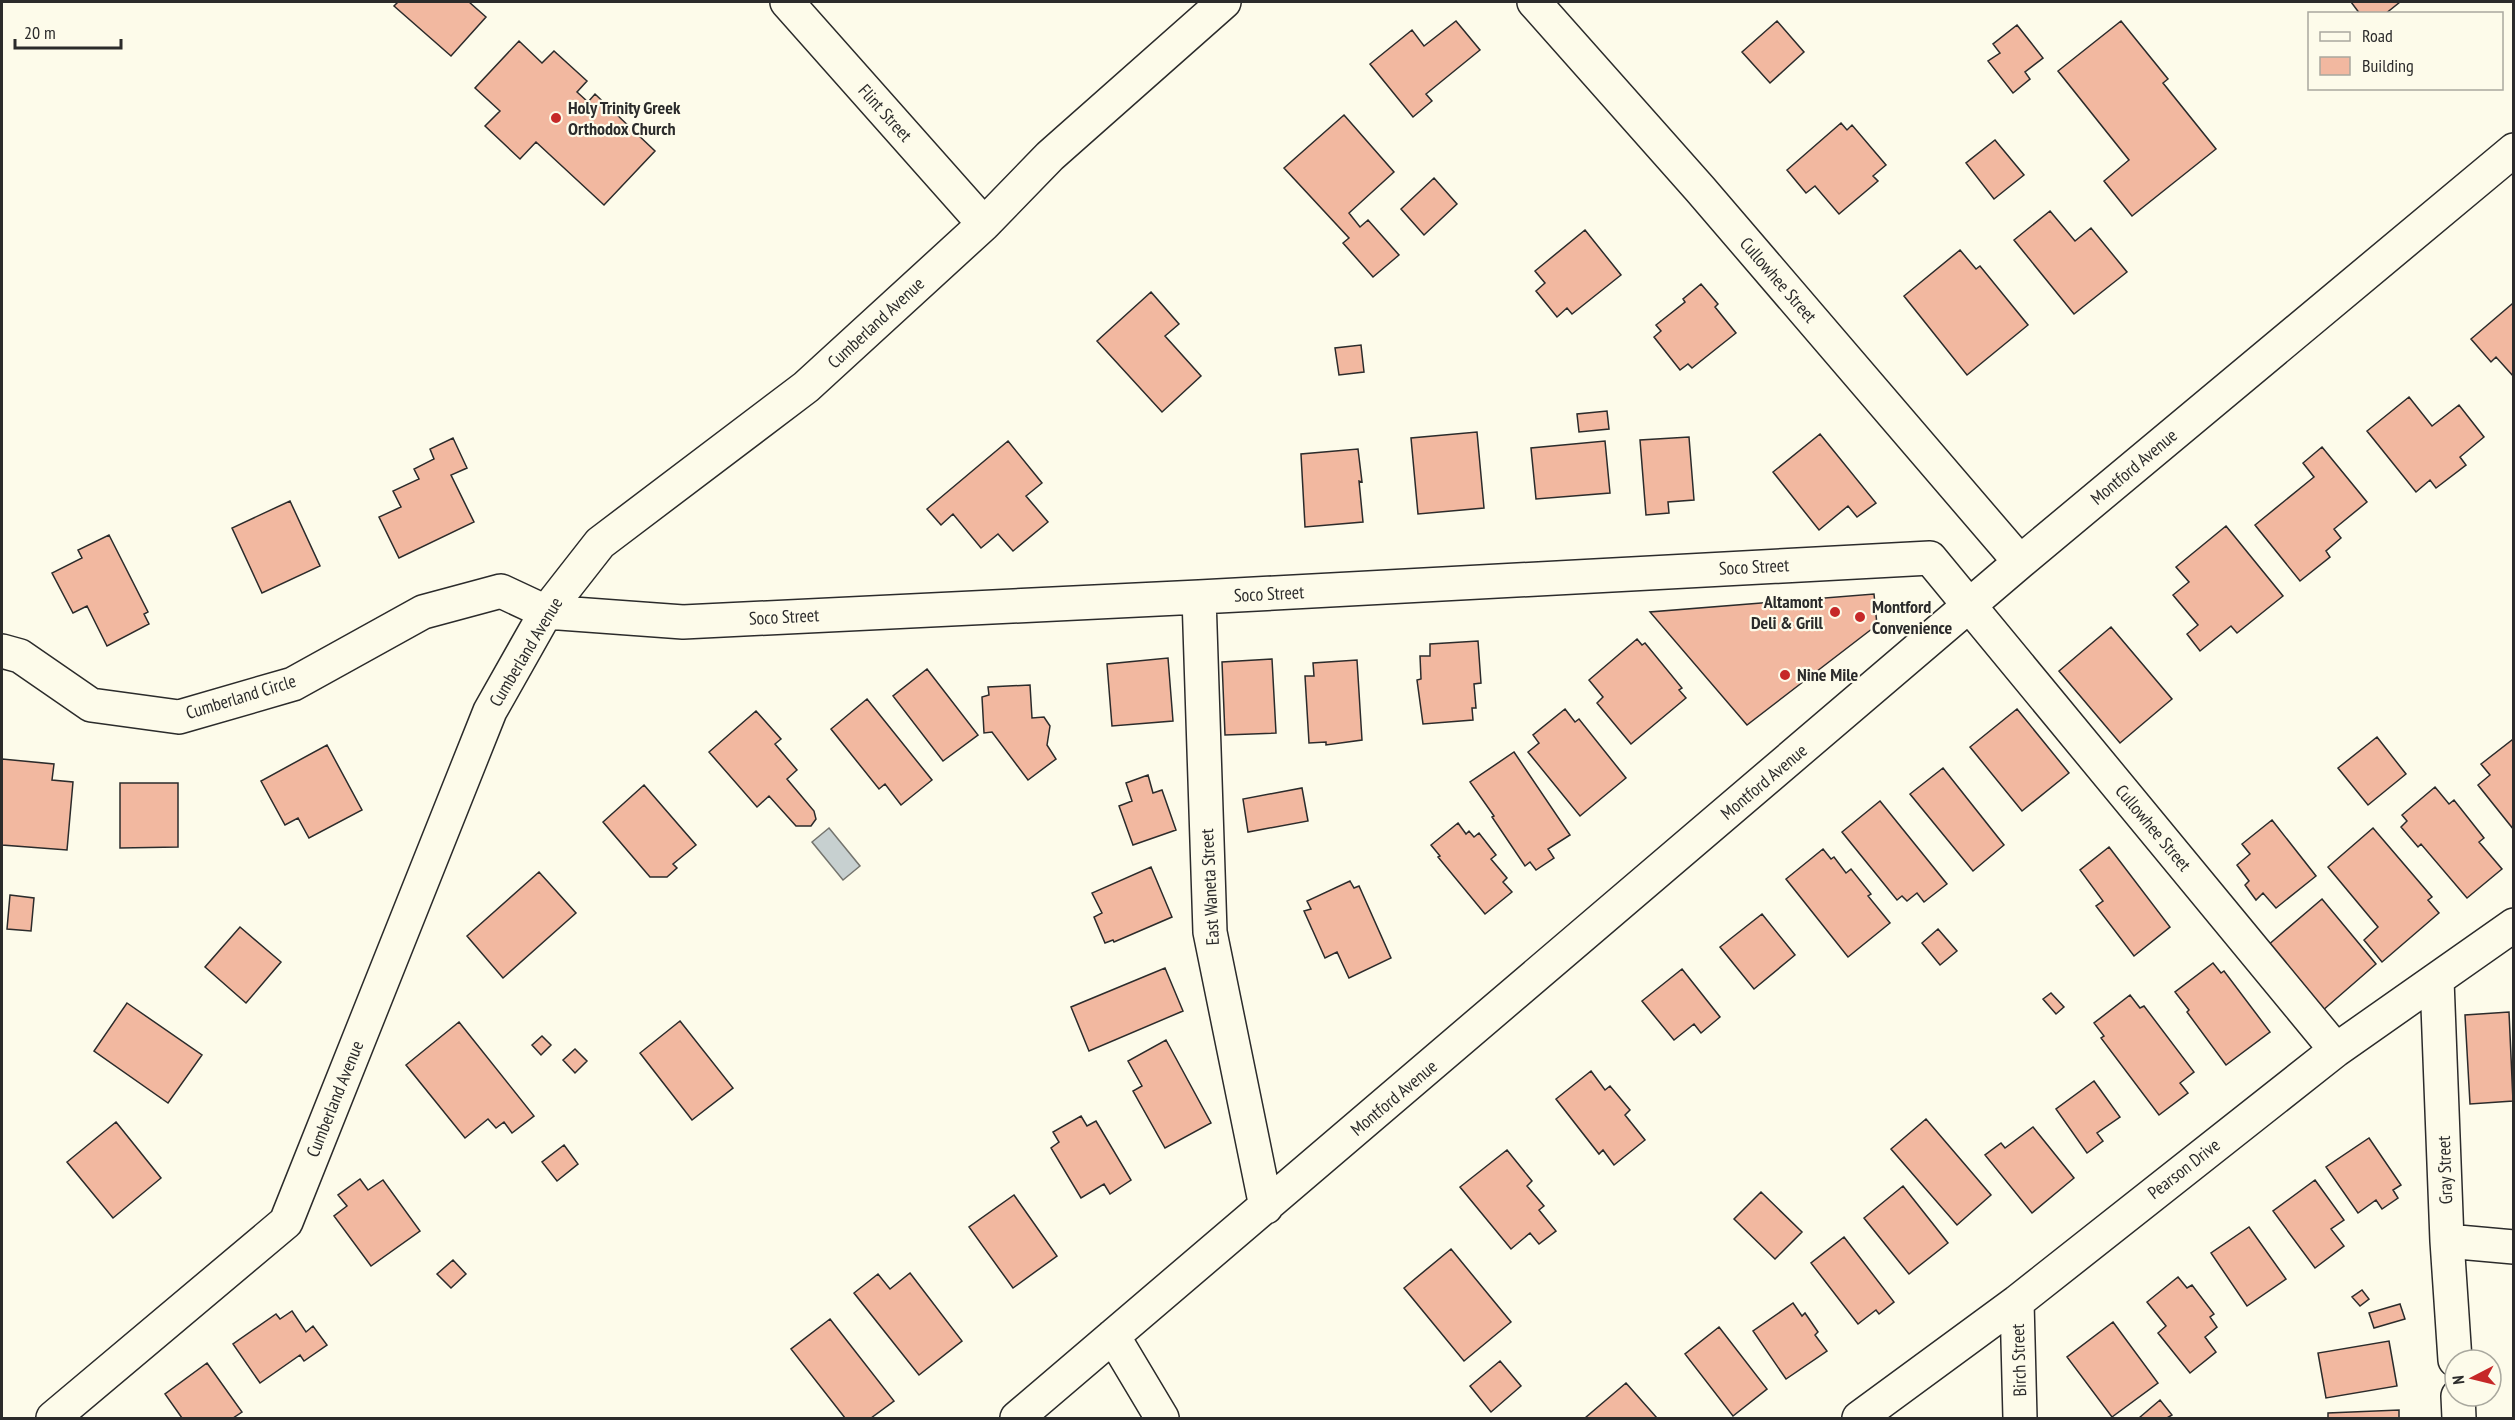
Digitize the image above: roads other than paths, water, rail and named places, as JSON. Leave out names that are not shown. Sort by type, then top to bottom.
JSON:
[{"type":"street","name":"Flint Street","points":[[787,2],[984,224]]},
{"type":"street","name":"Cumberland Avenue","points":[[53,1419],[286,1222],[490,711],[546,612],[600,543],[806,387],[984,224],[1050,156],[1224,2]]},
{"type":"street","name":"Cullowhee Street","points":[[1534,2],[1700,189],[2020,562]]},
{"type":"street","name":"Montford Avenue","points":[[1017,1419],[2020,562],[2514,150]]},
{"type":"street","name":"Soco Street","points":[[546,612],[683,622],[1930,558],[1969,606]]},
{"type":"street","name":"Cumberland Circle","points":[[8,646],[91,705],[178,717],[293,684],[423,612],[501,591],[546,612]]},
{"type":"street","name":"East Waneta Street","points":[[1199,597],[1210,932],[1266,1207]]},
{"type":"street","name":"Cullowhee Street","points":[[1969,606],[2336,1050]]},
{"type":"street","name":"Pearson Drive","points":[[1859,1419],[2017,1302],[2336,1050],[2514,925]]},
{"type":"street","name":"Gray Street","points":[[2437,980],[2447,1241],[2454,1348]]},
{"type":"street","points":[[2447,1241],[2514,1247]]},
{"type":"street","name":"Birch Street","points":[[2017,1302],[2020,1419]]},
{"type":"street","points":[[1113,1336],[1162,1419]]},
{"type":"place","name":"Holy Trinity Greek Orthodox Church","points":[[556,118]]},
{"type":"place","name":"Altamont Deli & Grill","points":[[1835,612]]},
{"type":"place","name":"Montford Convenience","points":[[1860,617]]},
{"type":"place","name":"Nine Mile","points":[[1785,675]]}]
